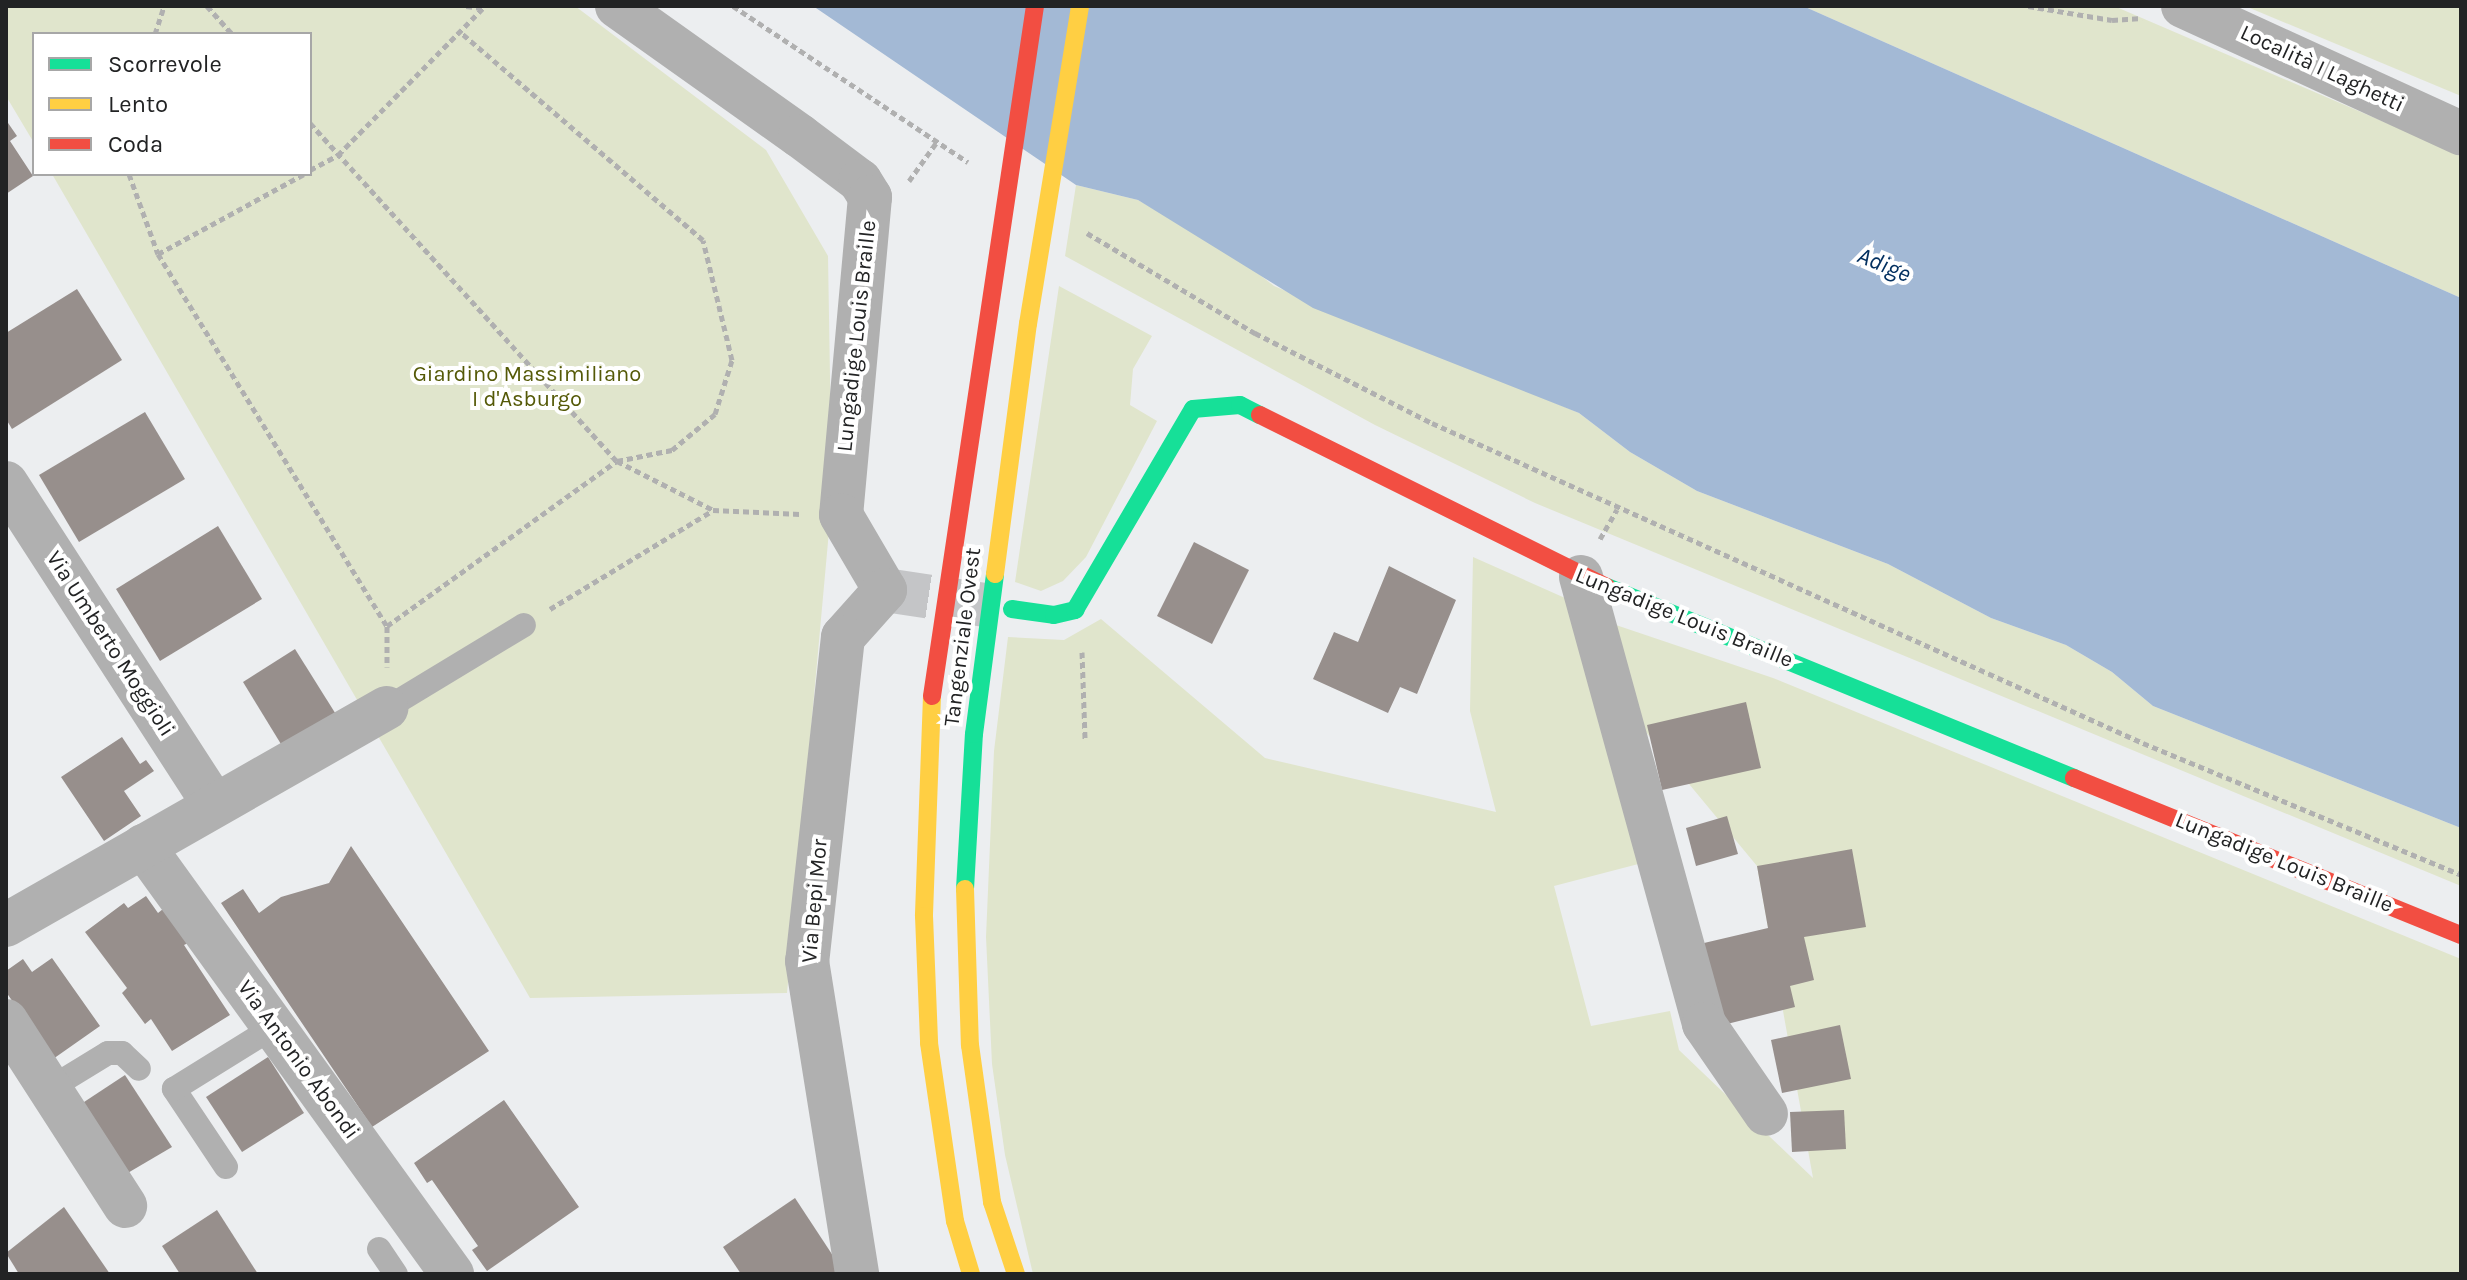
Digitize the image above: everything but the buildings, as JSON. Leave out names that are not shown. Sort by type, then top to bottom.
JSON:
[{"type":"main road","name":"Tangenziale Ovest","points":[[971,1274],[955,1221],[929,1043],[924,916],[933,669],[1035,6]]},
{"type":"main road","name":"Tangenziale Ovest","points":[[1016,1274],[992,1202],[970,1045],[965,885],[974,734],[1028,324],[1080,6]]},
{"type":"main road","name":"Lungadige Louis Braille","points":[[1075,610],[1193,409],[1217,403],[1240,405],[1589,560],[2461,935]]},
{"type":"main road","points":[[1012,609],[1054,615],[1075,610]]},
{"type":"street","name":"Lungadige Louis Braille","points":[[617,6],[860,181],[870,197],[841,515]]},
{"type":"street","name":"Località I Laghetti","points":[[2186,7],[2461,133]]},
{"type":"street","name":"Via Umberto Moggioli","points":[[6,483],[214,805]]},
{"type":"street","name":"Via Bepi Mor","points":[[841,515],[885,590],[843,637],[807,961],[857,1274]]},
{"type":"street","points":[[1589,560],[1704,1024],[1766,1114]]},
{"type":"street","points":[[6,925],[387,708]]},
{"type":"street","name":"Via Antonio Abondi","points":[[143,846],[274,1027],[335,1127],[452,1274]]},
{"type":"street","points":[[6,1021],[125,1206]]},
{"type":"lane","points":[[387,708],[524,625]]},
{"type":"lane","points":[[226,1167],[174,1089],[274,1027]]},
{"type":"lane","points":[[49,1089],[108,1053],[122,1053],[139,1069]]},
{"type":"lane","points":[[379,1249],[396,1274]]},
{"type":"path","points":[[156,32],[164,6]]},
{"type":"path","points":[[207,6],[230,32]]},
{"type":"path","points":[[466,6],[484,7]]},
{"type":"path","points":[[733,6],[860,87],[936,143],[976,166]]},
{"type":"path","points":[[2028,6],[2112,20],[2186,7]]},
{"type":"path","points":[[312,169],[338,155],[484,7]]},
{"type":"path","points":[[130,176],[158,254],[387,626],[617,461],[672,450],[715,414],[732,360],[703,240],[459,31]]},
{"type":"path","points":[[312,125],[617,461],[713,510],[841,515]]},
{"type":"path","points":[[908,183],[936,143]]},
{"type":"path","points":[[158,254],[300,176]]},
{"type":"path","points":[[1082,230],[1255,333],[1617,509],[2143,743],[2461,875]]},
{"type":"path","points":[[1589,560],[1617,509]]},
{"type":"path","points":[[524,625],[713,510]]},
{"type":"path","points":[[1075,610],[1081,632],[1085,739]]},
{"type":"green space","name":"Giardino Massimiliano I d'Asburgo","points":[[6,6],[575,6],[766,150],[828,256],[832,498],[787,993],[530,998],[53,176],[312,176],[312,32],[32,32],[32,140],[6,96]]},
{"type":"green space","points":[[1803,6],[2114,6],[2461,155],[2461,298]]},
{"type":"green space","points":[[2245,6],[2461,6],[2461,96]]},
{"type":"green space","points":[[1076,185],[1138,200],[1239,258],[1274,286],[1579,413],[1630,452],[1697,491],[1888,564],[1991,618],[2066,645],[2112,672],[2153,706],[2461,828],[2461,886],[1535,503],[1375,425],[1065,256]]},
{"type":"green space","points":[[1059,286],[1152,336],[1133,369],[1130,405],[1157,421],[1086,557],[1063,581],[1041,591],[1015,582]]},
{"type":"green space","points":[[1473,557],[1565,598],[1646,862],[1554,886],[1591,1026],[1670,1011],[1679,1050],[1813,1178],[1757,866],[1631,714],[1610,623],[1773,678],[2461,959],[2461,1274],[1033,1274],[1005,1155],[992,1064],[986,937],[994,751],[1008,637],[1064,640],[1101,619],[1265,758],[1496,812],[1470,711]]},
{"type":"water","name":"Adige","points":[[813,6],[1803,6],[2461,298],[2461,828],[2153,706],[2112,672],[2066,645],[1991,618],[1888,564],[1697,491],[1630,452],[1579,413],[1313,308],[1138,200],[1076,185]]},
{"type":"tunnel","points":[[885,590],[1012,609]]},
{"type":"traffic: fast","points":[[1012,609],[1054,615],[1075,610],[1193,409],[1240,405],[1260,415]]},
{"type":"traffic: fast","points":[[965,889],[974,734],[995,574]]},
{"type":"traffic: fast","points":[[1607,587],[2074,778]]},
{"type":"traffic: slow","points":[[995,574],[1028,324],[1080,6]]},
{"type":"traffic: slow","points":[[932,696],[924,916],[929,1043],[955,1221],[971,1274]]},
{"type":"traffic: slow","points":[[965,889],[970,1045],[992,1202],[1016,1274]]},
{"type":"traffic: jam","points":[[932,696],[1035,6]]},
{"type":"traffic: jam","points":[[1260,415],[1607,587]]},
{"type":"traffic: jam","points":[[2074,778],[2461,935]]}]
